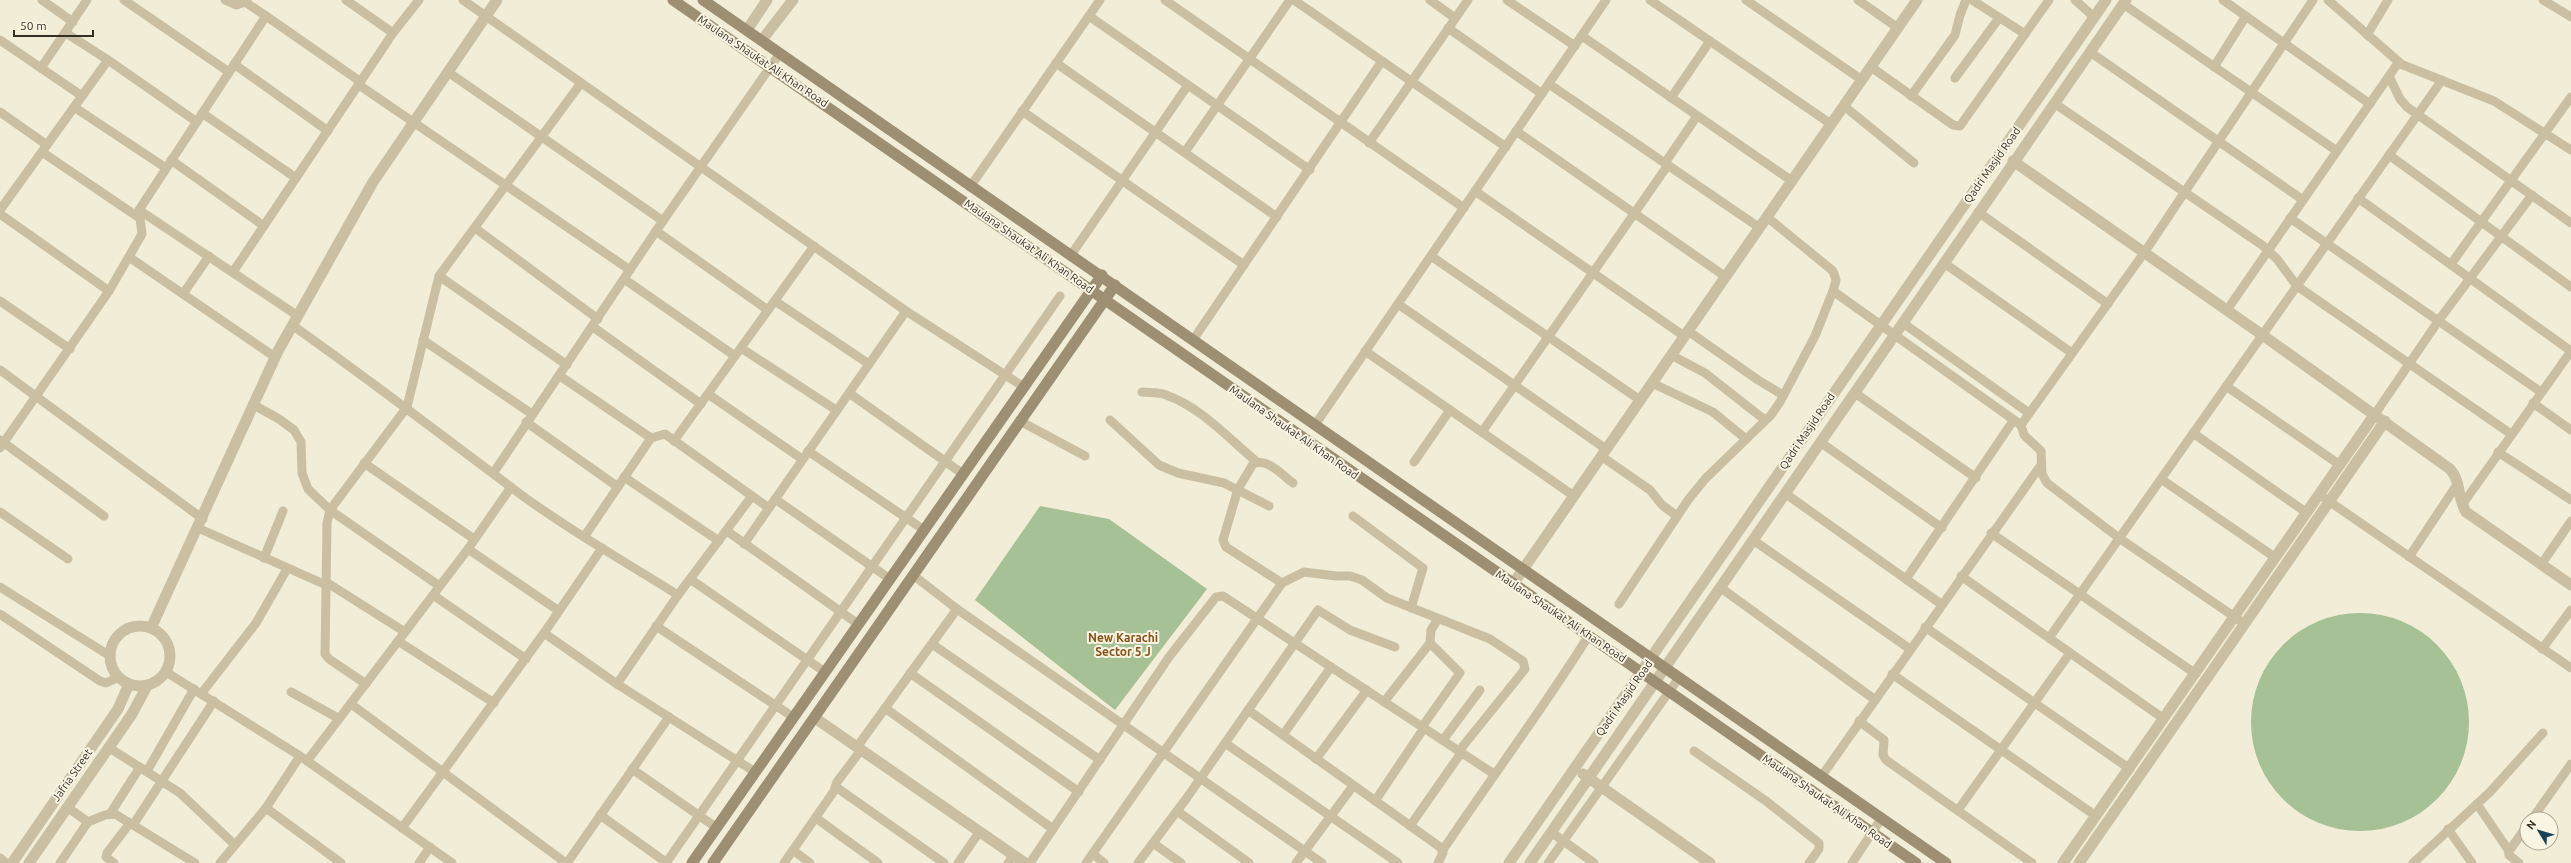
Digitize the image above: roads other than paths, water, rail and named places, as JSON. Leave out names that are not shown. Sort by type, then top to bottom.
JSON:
[{"type":"main road","name":"Maulana Shaukat Ali Khan Road","points":[[673,0],[771,66],[1513,584],[1643,672],[1656,683],[1916,863]]},
{"type":"main road","name":"Maulana Shaukat Ali Khan Road","points":[[703,0],[970,187],[1115,285],[1665,670],[1946,863]]},
{"type":"main road","points":[[692,863],[1102,276]]},
{"type":"main road","points":[[713,863],[1115,285]]},
{"type":"street","points":[[42,0],[73,22]]},
{"type":"street","points":[[41,68],[87,0]]},
{"type":"street","points":[[124,0],[229,72]]},
{"type":"street","points":[[225,0],[236,5],[246,1],[413,122],[506,187],[630,270]]},
{"type":"street","points":[[346,0],[393,33]]},
{"type":"street","points":[[233,272],[393,33],[419,0]]},
{"type":"street","points":[[463,0],[906,311],[1024,387]]},
{"type":"street","points":[[151,628],[200,524],[275,357],[295,320],[373,182],[497,0]]},
{"type":"street","points":[[747,30],[767,0]]},
{"type":"street","points":[[762,40],[793,0]]},
{"type":"street","points":[[970,187],[1100,0]]},
{"type":"street","points":[[1164,0],[1464,208]]},
{"type":"street","points":[[1185,152],[1290,0]]},
{"type":"street","points":[[1294,0],[1506,147]]},
{"type":"street","points":[[1430,0],[1455,18]]},
{"type":"street","points":[[1369,142],[1468,0]]},
{"type":"street","points":[[1507,0],[1575,46]]},
{"type":"street","points":[[1315,426],[1606,0]]},
{"type":"street","points":[[1650,0],[1831,124]]},
{"type":"street","points":[[1858,0],[1898,28]]},
{"type":"street","points":[[1513,584],[1917,0]]},
{"type":"street","points":[[1912,96],[1955,35],[1960,15],[1966,0]]},
{"type":"street","points":[[1972,0],[2025,34]]},
{"type":"street","points":[[2075,0],[2094,17]]},
{"type":"street","name":"Qadri Masjid Road","points":[[1509,863],[1643,672],[1880,325],[2106,0]]},
{"type":"street","points":[[2223,0],[2370,104]]},
{"type":"street","points":[[1906,579],[1976,478],[2017,423],[2029,413],[2144,253],[2250,92],[2313,0]]},
{"type":"street","points":[[2328,0],[2400,63],[2494,101],[2571,150]]},
{"type":"street","points":[[2368,35],[2388,0]]},
{"type":"street","points":[[2543,0],[2571,17]]},
{"type":"street","points":[[1751,1],[1862,80]]},
{"type":"street","points":[[1871,67],[1953,125],[1960,126],[2025,34],[2046,1]]},
{"type":"street","points":[[2125,2],[2214,67],[2337,151]]},
{"type":"street","name":"Qadri Masjid Road","points":[[1530,863],[1665,670],[2013,161],[2125,2]]},
{"type":"street","points":[[104,516],[1,444],[37,396],[109,291],[142,234],[143,227],[139,213],[196,122],[266,16]]},
{"type":"street","points":[[1089,16],[1310,170]]},
{"type":"street","points":[[2214,67],[2246,16]]},
{"type":"street","points":[[1955,78],[2000,18]]},
{"type":"street","points":[[1448,28],[1542,94]]},
{"type":"street","points":[[66,33],[108,60],[196,122]]},
{"type":"street","points":[[1582,36],[1792,181]]},
{"type":"street","points":[[0,40],[82,96]]},
{"type":"street","points":[[1671,98],[1710,41]]},
{"type":"street","points":[[2090,52],[2303,200]]},
{"type":"street","points":[[494,472],[526,422],[567,366],[663,221],[780,53]]},
{"type":"street","points":[[0,210],[108,60]]},
{"type":"street","points":[[1193,340],[1310,170],[1382,61]]},
{"type":"street","points":[[1056,63],[1156,131],[1277,217]]},
{"type":"street","points":[[2227,310],[2389,76],[2400,63]]},
{"type":"street","points":[[234,64],[328,131]]},
{"type":"street","points":[[448,72],[663,221]]},
{"type":"street","points":[[2389,76],[2400,99],[2418,114],[2571,223]]},
{"type":"street","points":[[2049,638],[2261,334],[2297,286],[2442,80]]},
{"type":"street","points":[[366,684],[325,654],[326,583],[330,510],[407,407],[439,276],[506,187],[581,83]]},
{"type":"street","points":[[1549,84],[1760,228]]},
{"type":"street","points":[[1071,255],[1188,85]]},
{"type":"street","points":[[2451,264],[2571,97]]},
{"type":"street","points":[[2054,104],[2268,250],[2297,286],[2511,434]]},
{"type":"street","points":[[1844,106],[1914,163]]},
{"type":"street","points":[[74,107],[169,164],[264,226]]},
{"type":"street","points":[[1022,111],[1244,265]]},
{"type":"street","points":[[0,112],[44,149],[139,213],[233,272],[407,407],[494,472],[511,487],[584,537],[678,595]]},
{"type":"street","points":[[202,113],[296,178]]},
{"type":"street","points":[[1482,432],[1634,213],[1697,116]]},
{"type":"street","points":[[1516,131],[1726,277]]},
{"type":"street","points":[[2388,155],[2571,287]]},
{"type":"street","points":[[2013,161],[2375,414],[2450,469],[2458,483],[2459,496],[2466,512],[2571,586]]},
{"type":"street","points":[[1475,191],[1592,273],[1783,395]]},
{"type":"street","points":[[2063,863],[2320,495],[2439,320],[2532,195]]},
{"type":"street","points":[[2358,198],[2571,351],[2567,364],[2533,403],[2462,505]]},
{"type":"street","points":[[1978,212],[2108,304]]},
{"type":"street","points":[[0,214],[109,291]]},
{"type":"street","points":[[1619,604],[1677,516],[1705,479],[1765,420],[1783,395],[1815,336],[1833,291],[1836,280],[1833,271],[1767,217]]},
{"type":"street","points":[[2290,218],[2542,392]]},
{"type":"street","points":[[475,228],[598,319]]},
{"type":"street","points":[[656,232],[768,310]]},
{"type":"street","points":[[674,441],[814,246]]},
{"type":"street","points":[[183,294],[209,256]]},
{"type":"street","points":[[1431,256],[1640,400]]},
{"type":"street","points":[[129,257],[275,357]]},
{"type":"street","points":[[1944,263],[2072,353]]},
{"type":"street","points":[[439,276],[567,366]]},
{"type":"street","points":[[624,279],[735,356]]},
{"type":"street","points":[[1833,291],[2017,423],[2024,435],[2041,451],[2042,474],[2047,483],[2119,538],[2245,624]]},
{"type":"street","points":[[600,815],[666,863],[736,760],[1060,296]]},
{"type":"street","points":[[0,301],[70,349]]},
{"type":"street","points":[[775,301],[869,364]]},
{"type":"street","points":[[1398,304],[1515,385],[1604,452],[1650,490],[1662,505],[1677,516]]},
{"type":"street","points":[[744,544],[906,311]]},
{"type":"street","points":[[1903,323],[2029,413]]},
{"type":"street","points":[[592,327],[701,404]]},
{"type":"street","points":[[423,340],[532,414]]},
{"type":"street","points":[[741,348],[836,410]]},
{"type":"street","points":[[1366,351],[1574,496]]},
{"type":"street","points":[[1671,356],[1704,372],[1765,420]]},
{"type":"street","points":[[0,370],[37,396],[200,524],[287,569],[326,583],[405,632]]},
{"type":"street","points":[[560,376],[651,438]]},
{"type":"street","points":[[1652,383],[1713,412],[1746,439]]},
{"type":"street","points":[[2226,386],[2340,466]]},
{"type":"street","points":[[1142,392],[1165,394],[1182,402],[1200,414],[1257,462],[1267,463],[1293,483]]},
{"type":"street","points":[[849,393],[963,474]]},
{"type":"street","points":[[1855,393],[1976,478]]},
{"type":"street","points":[[708,394],[802,459]]},
{"type":"street","points":[[2533,403],[2571,430]]},
{"type":"street","points":[[254,405],[279,419],[294,430],[301,442],[302,473],[308,489],[330,510],[438,585]]},
{"type":"street","points":[[1414,462],[1450,410]]},
{"type":"street","points":[[1110,420],[1159,465],[1178,473],[1215,480],[1238,489],[1269,506]]},
{"type":"street","points":[[1020,421],[1086,456]]},
{"type":"street","points":[[526,422],[618,487]]},
{"type":"street","points":[[2079,863],[2385,422]]},
{"type":"street","points":[[2193,433],[2307,513]]},
{"type":"street","points":[[584,537],[654,435],[665,434],[769,508]]},
{"type":"street","points":[[1820,442],[1942,528]]},
{"type":"street","points":[[808,451],[924,530]]},
{"type":"street","points":[[2498,452],[2571,500]]},
{"type":"street","points":[[1257,462],[1249,470],[1238,489],[1224,544],[1282,583]]},
{"type":"street","points":[[364,463],[474,539]]},
{"type":"street","points":[[1821,777],[1874,699],[2041,465]]},
{"type":"street","points":[[624,478],[719,541]]},
{"type":"street","points":[[2161,479],[2276,558]]},
{"type":"street","points":[[2409,557],[2458,483]]},
{"type":"street","points":[[220,863],[266,808],[304,759],[351,704],[438,585],[468,549],[511,487]]},
{"type":"street","points":[[1786,494],[1941,604]]},
{"type":"street","points":[[2320,495],[2571,668]]},
{"type":"street","points":[[616,684],[678,595],[752,496]]},
{"type":"street","points":[[775,499],[890,578]]},
{"type":"street","points":[[264,558],[283,511]]},
{"type":"street","points":[[0,512],[68,558]]},
{"type":"street","points":[[1353,516],[1423,568],[1411,608]]},
{"type":"street","points":[[2541,565],[2571,521]]},
{"type":"street","points":[[726,531],[858,624]]},
{"type":"street","points":[[1991,534],[2196,674]]},
{"type":"street","points":[[1754,540],[1910,648]]},
{"type":"street","points":[[402,828],[526,659],[602,548]]},
{"type":"street","points":[[468,549],[559,611]]},
{"type":"street","points":[[110,814],[144,769],[198,691],[256,623],[287,569]]},
{"type":"street","points":[[1086,863],[1256,618],[1282,583],[1304,572],[1336,576],[1350,576],[1362,580],[1387,598],[1438,620],[1490,639],[1525,664],[1525,669],[1460,752],[1410,826]]},
{"type":"street","points":[[913,575],[957,609],[1322,863]]},
{"type":"street","points":[[1961,576],[2164,719]]},
{"type":"street","points":[[690,579],[825,672]]},
{"type":"street","points":[[0,587],[110,656]]},
{"type":"street","points":[[1721,588],[1874,699]]},
{"type":"street","points":[[432,595],[526,659]]},
{"type":"street","points":[[1030,863],[1170,657],[1216,597],[1223,596],[1494,774]]},
{"type":"street","points":[[784,863],[816,818],[885,708],[957,609]]},
{"type":"street","points":[[1138,863],[1177,811],[1294,642],[1318,610],[1350,630],[1395,647]]},
{"type":"street","points":[[2542,649],[2571,610]]},
{"type":"street","points":[[0,614],[100,681],[106,683],[119,677]]},
{"type":"street","points":[[1384,702],[1430,643],[1431,630],[1438,620]]},
{"type":"street","points":[[137,626],[151,628],[165,638],[171,655],[166,672],[158,681],[147,686],[129,684],[119,677],[112,667],[110,656],[114,642],[124,631],[137,626]]},
{"type":"street","points":[[656,626],[793,717]]},
{"type":"street","points":[[1925,627],[2130,769]]},
{"type":"street","points":[[544,633],[616,684],[755,772]]},
{"type":"street","points":[[1438,863],[1443,850],[1494,774],[1548,700],[1589,635]]},
{"type":"street","points":[[398,641],[494,703]]},
{"type":"street","points":[[1375,801],[1460,673],[1430,643]]},
{"type":"street","points":[[932,644],[1100,760]]},
{"type":"street","points":[[1958,810],[2070,653]]},
{"type":"street","points":[[1283,735],[1331,667]]},
{"type":"street","points":[[166,672],[304,759],[452,863]]},
{"type":"street","points":[[910,673],[1078,792]]},
{"type":"street","points":[[1892,674],[2096,816]]},
{"type":"street","points":[[1548,863],[1678,679]]},
{"type":"street","name":"Jafria Street","points":[[12,863],[118,709],[129,684]]},
{"type":"street","name":"Jafria Street","points":[[29,863],[66,807],[132,714],[147,686]]},
{"type":"street","points":[[1316,759],[1367,690]]},
{"type":"street","points":[[1443,740],[1480,690]]},
{"type":"street","points":[[291,692],[338,718]]},
{"type":"street","points":[[114,863],[106,857],[107,853],[132,824],[163,781],[214,702]]},
{"type":"street","points":[[351,704],[567,863],[669,717]]},
{"type":"street","points":[[885,708],[1053,829]]},
{"type":"street","points":[[1248,710],[1443,850]]},
{"type":"street","points":[[815,718],[980,831],[1011,859],[1025,863]]},
{"type":"street","points":[[1860,721],[1884,740],[1883,755],[1886,760],[2032,863]]},
{"type":"street","points":[[2418,862],[2448,829],[2477,804],[2543,734]]},
{"type":"street","points":[[1225,742],[1330,817],[1398,863]]},
{"type":"street","points":[[108,748],[163,781],[235,845]]},
{"type":"street","points":[[1694,752],[1766,801],[1820,843],[1819,849],[1809,863]]},
{"type":"street","points":[[2538,811],[2571,764]]},
{"type":"street","points":[[632,769],[717,828]]},
{"type":"street","points":[[1575,769],[1710,863]]},
{"type":"street","points":[[72,775],[84,783]]},
{"type":"street","points":[[1296,863],[1353,786]]},
{"type":"street","points":[[836,787],[944,863]]},
{"type":"street","points":[[2477,804],[2509,851],[2509,855],[2520,863]]},
{"type":"street","points":[[66,807],[88,822]]},
{"type":"street","points":[[266,808],[341,863]]},
{"type":"street","points":[[1177,811],[1249,863]]},
{"type":"street","points":[[60,863],[88,822],[110,814],[115,814],[195,863]]},
{"type":"street","points":[[816,818],[878,863]]},
{"type":"street","points":[[1852,863],[1881,819]]},
{"type":"street","points":[[2448,829],[2472,863]]},
{"type":"street","points":[[958,863],[980,831]]},
{"type":"street","points":[[1551,832],[1594,863]]},
{"type":"street","points":[[2509,851],[2519,837]]},
{"type":"street","points":[[1153,843],[1181,863]]},
{"type":"street","points":[[419,863],[430,848]]},
{"type":"street","points":[[793,850],[810,863]]},
{"type":"street","points":[[1093,854],[1104,863]]},
{"type":"street","points":[[0,858],[6,863]]},
{"type":"district","name":"New Karachi Sector 5 J","points":[[1123,644]]}]
